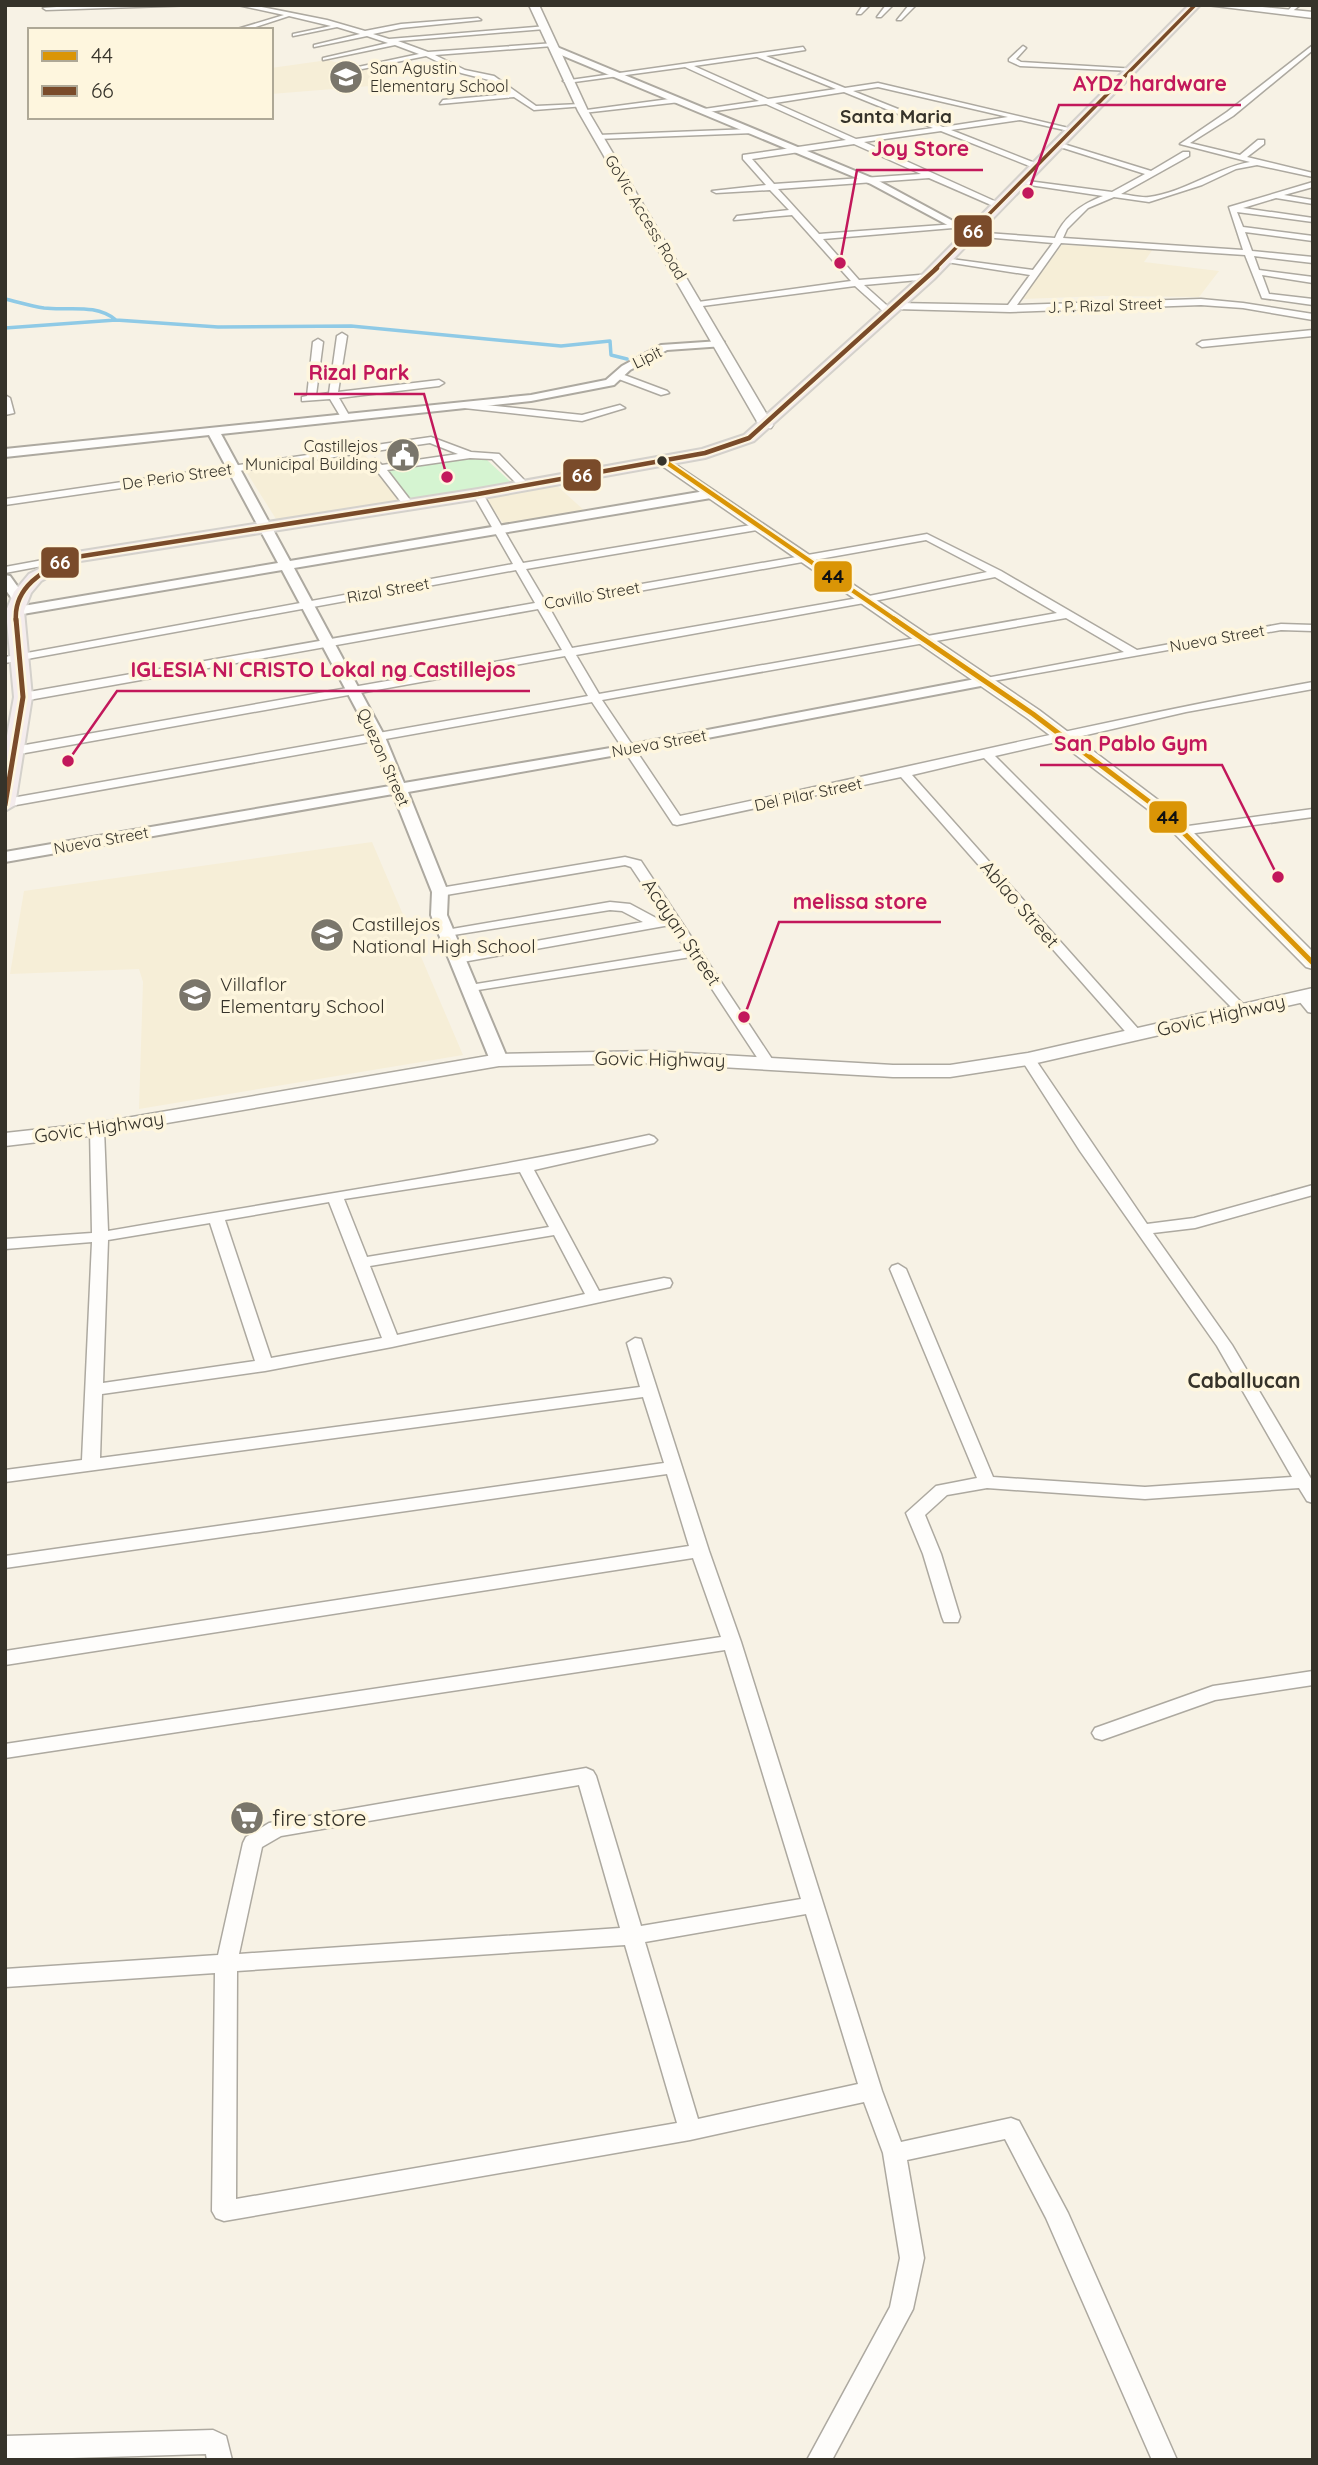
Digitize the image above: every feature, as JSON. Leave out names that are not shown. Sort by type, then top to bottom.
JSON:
[{"type":"main road","name":"GoVic Access Road","points":[[534,5],[555,47],[567,81],[766,425]]},
{"type":"main road","points":[[5,804],[23,697],[13,659],[13,607],[26,584],[43,570],[70,558],[478,494],[727,447],[749,438],[929,276],[1195,5]]},
{"type":"main road","points":[[1212,5],[1313,15]]},
{"type":"main road","points":[[663,460],[757,527],[986,681],[1164,813],[1313,963]]},
{"type":"main road","name":"Govic Highway","points":[[5,1140],[97,1129],[499,1060],[651,1057],[893,1071],[950,1071],[1028,1059],[1243,1011],[1309,1000]]},
{"type":"street","points":[[46,8],[193,5]]},
{"type":"street","points":[[241,5],[340,26],[396,43],[427,54],[463,72],[491,78],[534,108],[582,108],[677,100]]},
{"type":"street","points":[[859,13],[867,5]]},
{"type":"street","points":[[879,16],[890,5]]},
{"type":"street","points":[[899,19],[913,5]]},
{"type":"street","points":[[1287,13],[1297,5]]},
{"type":"street","points":[[244,28],[291,15]]},
{"type":"street","points":[[316,46],[401,26],[478,20]]},
{"type":"street","points":[[295,35],[340,26]]},
{"type":"street","points":[[387,40],[545,27]]},
{"type":"street","points":[[326,59],[396,43]]},
{"type":"street","points":[[362,67],[427,54],[555,47],[874,182],[972,234],[1057,242],[1247,251],[1313,260]]},
{"type":"street","points":[[1256,163],[1242,157],[1184,144],[1230,114],[1312,47]]},
{"type":"street","points":[[1023,48],[1011,60],[1020,64],[1133,69]]},
{"type":"street","points":[[567,81],[803,49]]},
{"type":"street","points":[[759,57],[1037,167]]},
{"type":"street","points":[[688,66],[998,206]]},
{"type":"street","points":[[704,111],[878,85],[1073,130]]},
{"type":"street","points":[[443,102],[516,95]]},
{"type":"street","points":[[892,309],[857,283],[746,157],[1019,118]]},
{"type":"street","points":[[598,137],[751,131]]},
{"type":"street","points":[[1242,157],[1261,142]]},
{"type":"street","points":[[1060,144],[1150,173]]},
{"type":"street","points":[[1010,309],[1057,242],[1063,228],[1085,206],[1115,194],[1186,154]]},
{"type":"street","points":[[1023,182],[1149,200],[1199,183],[1234,167],[1256,163],[1313,175]]},
{"type":"street","points":[[716,191],[930,176]]},
{"type":"street","points":[[1232,209],[1313,184]]},
{"type":"street","points":[[1273,196],[1313,201]]},
{"type":"street","points":[[1232,209],[1313,220]]},
{"type":"street","points":[[1232,209],[1265,296]]},
{"type":"street","points":[[737,218],[796,212]]},
{"type":"street","points":[[817,237],[953,226]]},
{"type":"street","points":[[1239,229],[1313,239]]},
{"type":"street","points":[[944,261],[1034,273]]},
{"type":"street","points":[[1255,272],[1313,280]]},
{"type":"street","points":[[698,305],[929,276]]},
{"type":"street","points":[[1258,307],[1265,296]]},
{"type":"street","points":[[1203,302],[1265,296],[1313,302]]},
{"type":"street","name":"J. P. Rizal Street","points":[[892,309],[969,311],[1203,302],[1258,307],[1313,317]]},
{"type":"street","points":[[1202,344],[1313,333]]},
{"type":"street","points":[[342,336],[332,397],[345,416]]},
{"type":"street","points":[[318,342],[308,399],[439,383]]},
{"type":"street","name":"Lipit","points":[[5,453],[345,416],[467,406],[596,387],[610,383],[626,368],[665,347],[720,344]]},
{"type":"street","points":[[619,376],[664,393]]},
{"type":"street","points":[[5,398],[10,411],[5,412]]},
{"type":"street","points":[[467,406],[582,418],[620,408]]},
{"type":"street","name":"Quezon Street","points":[[213,431],[378,737],[440,892],[439,915],[446,934],[499,1060]]},
{"type":"street","name":"De Perio Street","points":[[5,502],[431,440],[470,455],[495,456],[524,485]]},
{"type":"street","points":[[365,449],[409,505]]},
{"type":"street","points":[[380,468],[470,455]]},
{"type":"street","name":"Del Pilar Street","points":[[478,494],[522,566],[595,698],[677,821],[904,773],[1186,708],[1312,687]]},
{"type":"street","points":[[5,579],[13,607],[711,494]]},
{"type":"street","name":"Rizal Street","points":[[13,659],[522,566],[757,527]]},
{"type":"street","name":"Cavillo Street","points":[[23,697],[927,537],[997,573],[1134,653]]},
{"type":"street","points":[[5,570],[70,558]]},
{"type":"street","points":[[14,751],[864,600],[997,573]]},
{"type":"street","points":[[5,804],[1068,614]]},
{"type":"street","name":"Nueva Street","points":[[5,857],[628,749],[1281,627],[1313,628]]},
{"type":"street","points":[[987,754],[1243,1011]]},
{"type":"street","name":"Ablao Street","points":[[904,773],[1136,1035]]},
{"type":"street","points":[[1181,831],[1313,813]]},
{"type":"street","name":"Acayan Street","points":[[440,892],[631,861],[636,864],[696,952],[767,1062]]},
{"type":"street","points":[[446,934],[610,906],[625,907],[656,923]]},
{"type":"street","points":[[457,959],[674,920]]},
{"type":"street","points":[[470,989],[696,952]]},
{"type":"street","points":[[951,1617],[932,1554],[915,1513],[942,1490],[986,1482],[1145,1493],[1308,1489],[1224,1345],[1088,1151],[1028,1059]]},
{"type":"street","points":[[91,1463],[100,1237],[97,1129]]},
{"type":"street","points":[[5,1244],[100,1237],[335,1195],[525,1167],[649,1140]]},
{"type":"street","points":[[525,1167],[594,1296]]},
{"type":"street","points":[[1145,1229],[1195,1223],[1313,1190]]},
{"type":"street","points":[[335,1195],[392,1342]]},
{"type":"street","points":[[216,1217],[265,1366]]},
{"type":"street","points":[[360,1263],[557,1230]]},
{"type":"street","points":[[898,1269],[986,1482]]},
{"type":"street","points":[[94,1390],[265,1366],[392,1342],[594,1296],[664,1283]]},
{"type":"street","points":[[635,1343],[700,1551],[732,1642],[871,2091],[894,2153],[912,2258],[901,2309],[819,2460]]},
{"type":"street","points":[[5,1476],[650,1391]]},
{"type":"street","points":[[5,1562],[675,1468]]},
{"type":"street","points":[[5,1658],[700,1551]]},
{"type":"street","points":[[5,1751],[732,1642]]},
{"type":"street","points":[[1102,1733],[1213,1693],[1313,1678]]},
{"type":"street","points":[[690,2130],[586,1776],[276,1829],[253,1843],[226,1965],[224,2211],[690,2130],[871,2091]]},
{"type":"street","points":[[5,1978],[632,1936],[813,1905]]},
{"type":"street","points":[[894,2153],[1011,2128],[1056,2213],[1165,2460]]},
{"type":"street","points":[[5,2448],[213,2442],[217,2444],[220,2460]]},
{"type":"shaded area","name":"San Agustin Elementary School","points":[[328,60],[365,68],[395,84],[273,94],[273,68]]},
{"type":"shaded area","points":[[1062,245],[1153,249],[1144,262],[1219,271],[1199,297],[1022,299]]},
{"type":"shaded area","points":[[362,451],[403,503],[276,519],[244,468]]},
{"type":"shaded area","points":[[554,483],[587,513],[504,525],[484,495]]},
{"type":"shaded area","points":[[372,842],[463,1055],[139,1109],[143,982],[139,969],[10,974],[24,891]]},
{"type":"green space","points":[[470,457],[487,460],[512,483],[408,501],[384,471]]},
{"type":"waterway","points":[[5,299],[44,308],[99,311],[116,320]]},
{"type":"waterway","points":[[5,328],[116,320]]},
{"type":"waterway","points":[[116,320],[218,327],[351,326],[561,346],[610,341],[611,355],[627,359]]},
{"type":"transit line","name":"66","points":[[5,805],[23,697],[15,611],[23,592],[43,572],[70,558],[478,494],[705,453],[749,438],[929,276],[1195,5]]},
{"type":"transit line","name":"44","points":[[663,460],[1033,714],[1164,813],[1313,963]]},
{"type":"place","name":"San Agustin Elementary School","points":[[346,77]]},
{"type":"place","name":"AYDz hardware","points":[[1028,193]]},
{"type":"place","name":"Joy Store","points":[[840,263]]},
{"type":"place","name":"Castillejos Municipal Building","points":[[403,455]]},
{"type":"place","name":"Rizal Park","points":[[447,477]]},
{"type":"place","name":"IGLESIA NI CRISTO Lokal ng Castillejos","points":[[68,761]]},
{"type":"place","name":"San Pablo Gym","points":[[1278,877]]},
{"type":"place","name":"Castillejos National High School","points":[[327,935]]},
{"type":"place","name":"Villaflor Elementary School","points":[[195,995]]},
{"type":"place","name":"melissa store","points":[[744,1017]]},
{"type":"place","name":"fire store","points":[[247,1818]]},
{"type":"district","name":"Santa Maria","points":[[896,116]]},
{"type":"district","name":"Caballucan","points":[[1244,1381]]}]
